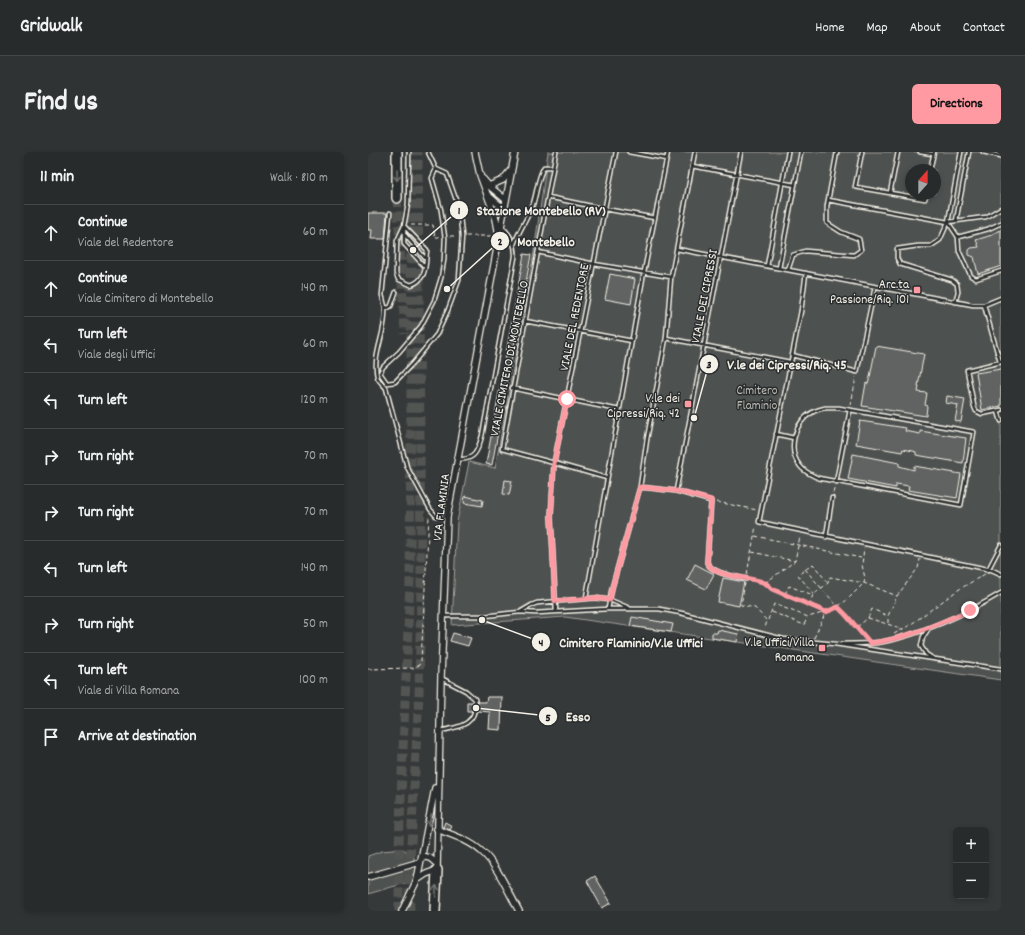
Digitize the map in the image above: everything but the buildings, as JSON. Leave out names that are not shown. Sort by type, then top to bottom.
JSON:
[{"type":"highway","points":[[397,152],[397,198]]},
{"type":"highway","points":[[435,911],[437,867]]},
{"type":"street","points":[[475,152],[480,175],[496,220],[499,238]]},
{"type":"street","name":"VIA FLAMINIA","points":[[437,867],[442,616],[447,518],[515,152]]},
{"type":"street","points":[[489,186],[503,180],[509,173],[512,165]]},
{"type":"street","points":[[480,175],[489,186],[506,200]]},
{"type":"street","points":[[487,195],[505,208]]},
{"type":"street","points":[[402,911],[417,880],[430,820],[438,768]]},
{"type":"street","points":[[437,829],[467,841],[482,852],[492,863],[519,911]]},
{"type":"street","points":[[368,877],[421,859],[430,858],[437,867],[417,880]]},
{"type":"lane","points":[[404,226],[427,250],[424,275],[418,283],[411,285],[398,279],[396,274],[397,241],[404,226],[408,204],[409,152]]},
{"type":"lane","points":[[428,152],[436,169],[447,174],[459,208],[462,242],[459,280],[437,334],[395,382],[387,383],[380,373],[383,367],[399,352],[421,326],[434,301],[441,278],[445,238],[441,210],[432,178],[436,169]]},
{"type":"lane","name":"VIALE CIMITERO DI MONTEBELLO","points":[[554,463],[502,449],[556,152]]},
{"type":"lane","name":"VIALE DEL REDENTORE","points":[[554,463],[616,152]]},
{"type":"lane","points":[[629,152],[667,159]]},
{"type":"lane","points":[[586,598],[644,272],[668,152]]},
{"type":"lane","points":[[608,608],[612,588],[640,487],[647,439],[666,338],[671,277],[695,152]]},
{"type":"lane","name":"VIALE DEI CIPRESSI","points":[[676,491],[741,152]]},
{"type":"lane","points":[[766,266],[788,152]]},
{"type":"lane","points":[[779,268],[801,152]]},
{"type":"lane","points":[[788,270],[793,255],[805,251],[854,255],[861,250],[859,239],[841,232],[827,223],[828,200],[837,152]]},
{"type":"lane","points":[[862,152],[855,187],[905,196]]},
{"type":"lane","points":[[890,193],[898,152]]},
{"type":"lane","points":[[920,152],[934,153],[931,164]]},
{"type":"lane","points":[[955,302],[958,292],[958,284],[952,280],[900,264],[897,258],[897,249],[930,246],[940,240],[948,222],[960,152]]},
{"type":"lane","points":[[956,221],[969,152]]},
{"type":"lane","points":[[983,152],[1001,156]]},
{"type":"lane","points":[[692,166],[795,185]]},
{"type":"lane","points":[[514,244],[520,228],[533,205],[541,172],[544,167],[553,167]]},
{"type":"lane","points":[[548,197],[604,210],[655,218]]},
{"type":"lane","points":[[828,200],[948,222],[986,217],[1001,208]]},
{"type":"lane","points":[[390,213],[382,295],[385,308],[384,324],[380,340],[377,376],[386,388],[407,467],[430,510],[436,516],[447,518]]},
{"type":"lane","points":[[948,222],[958,237],[959,251],[971,276],[976,279],[1001,271]]},
{"type":"lane","points":[[958,237],[988,229],[1001,223]]},
{"type":"lane","points":[[404,226],[404,244],[425,267]]},
{"type":"lane","points":[[458,459],[468,458],[475,454],[480,446],[482,436],[515,257],[514,244],[511,237],[502,227]]},
{"type":"lane","points":[[405,235],[425,258]]},
{"type":"lane","points":[[676,249],[973,306],[984,305],[1001,298]]},
{"type":"lane","points":[[538,252],[594,264],[671,277]]},
{"type":"lane","points":[[806,273],[792,355],[759,522],[1001,574]]},
{"type":"lane","points":[[792,355],[857,372],[875,287]]},
{"type":"lane","points":[[385,308],[391,306],[396,292]]},
{"type":"lane","points":[[984,305],[1000,362],[967,370],[975,410],[982,414],[1000,410],[1001,421]]},
{"type":"lane","points":[[525,321],[632,341]]},
{"type":"lane","points":[[666,338],[790,362]]},
{"type":"lane","points":[[512,388],[619,410]]},
{"type":"lane","points":[[825,408],[850,410],[974,432],[961,505],[818,478],[806,472],[799,466],[793,447],[797,427],[812,412],[825,408]]},
{"type":"lane","points":[[836,482],[850,410]]},
{"type":"lane","points":[[776,434],[794,438]]},
{"type":"lane","points":[[556,612],[551,516],[554,463],[607,478]]},
{"type":"lane","points":[[640,487],[676,491],[711,500],[707,563],[718,571],[746,578]]},
{"type":"lane","points":[[826,537],[832,498]]},
{"type":"lane","points":[[988,570],[1001,545]]},
{"type":"lane","points":[[835,644],[880,642],[902,637],[930,627],[982,604],[1001,593]]},
{"type":"lane","points":[[520,612],[535,603],[586,598],[610,600],[632,608]]},
{"type":"lane","points":[[442,616],[484,616],[520,612],[536,614],[608,608],[670,610],[783,639],[835,644],[1001,669]]},
{"type":"lane","points":[[930,627],[923,637],[921,644],[922,648],[928,656],[942,661]]},
{"type":"lane","points":[[440,731],[465,724],[474,715],[476,708],[475,699],[453,683],[441,677]]},
{"type":"path","points":[[404,226],[433,225],[435,237],[438,237]]},
{"type":"path","points":[[448,236],[457,236]]},
{"type":"path","points":[[466,236],[491,236]]},
{"type":"path","points":[[850,410],[857,372]]},
{"type":"path","points":[[832,498],[836,482]]},
{"type":"path","points":[[711,500],[761,511]]},
{"type":"path","points":[[368,669],[413,668],[419,665],[422,661],[430,510]]},
{"type":"path","points":[[759,522],[756,526],[741,605],[755,608],[767,621]]},
{"type":"path","points":[[765,583],[795,561],[801,532]]},
{"type":"path","points":[[754,536],[862,558]]},
{"type":"path","points":[[864,545],[862,558],[864,583]]},
{"type":"path","points":[[751,551],[795,561]]},
{"type":"path","points":[[888,623],[888,616],[897,596],[918,568],[920,556]]},
{"type":"path","points":[[814,595],[798,575],[805,569],[813,564],[828,583]]},
{"type":"path","points":[[805,569],[870,643]]},
{"type":"path","points":[[880,642],[916,622],[958,590],[985,574],[988,570]]},
{"type":"path","points":[[809,605],[814,595],[828,583],[830,576],[864,583],[897,596]]},
{"type":"path","points":[[746,578],[765,583],[772,589],[826,612]]},
{"type":"path","points":[[762,634],[774,604],[808,617],[838,607],[864,583]]},
{"type":"path","points":[[785,595],[789,586],[814,595]]},
{"type":"path","points":[[857,627],[868,618],[872,609],[888,616]]},
{"type":"path","points":[[771,611],[804,625],[808,617]]},
{"type":"path","points":[[812,642],[826,612]]},
{"type":"path","points":[[868,618],[888,623],[903,629]]},
{"type":"green space","name":"Cimitero Flaminio","points":[[548,152],[1001,152],[1001,680],[565,617],[452,625],[457,522],[469,462],[495,468],[534,252]]},
{"type":"green space","points":[[403,849],[414,857],[412,881],[368,894],[368,856],[382,851]]},
{"type":"tunnel","points":[[399,911],[399,845],[410,581],[410,152]]},
{"type":"tunnel","points":[[410,911],[409,882],[419,694],[421,583],[418,152]]},
{"type":"tunnel","points":[[397,198],[405,334]]},
{"type":"place","name":"Stazione Montebello (RV)","points":[[413,250]]},
{"type":"place","name":"Montebello","points":[[447,289]]},
{"type":"place","name":"Arc.ta Passione/Riq. 101","points":[[917,290]]},
{"type":"place","name":"V.le dei Cipressi/Riq. 42","points":[[688,404]]},
{"type":"place","name":"V.le dei Cipressi/Riq. 45","points":[[694,418]]},
{"type":"place","name":"Cimitero Flaminio/V.le Uffici","points":[[482,620]]},
{"type":"place","name":"V.le Uffici/Villa Romana","points":[[822,648]]},
{"type":"place","name":"Esso","points":[[476,708]]},
{"type":"route","points":[[567,399],[554,463],[551,516],[555,601],[595,598],[610,600],[640,487],[676,491],[711,500],[708,565],[714,570],[765,583],[772,589],[826,612],[838,607],[870,643],[902,637],[970,610]]}]
